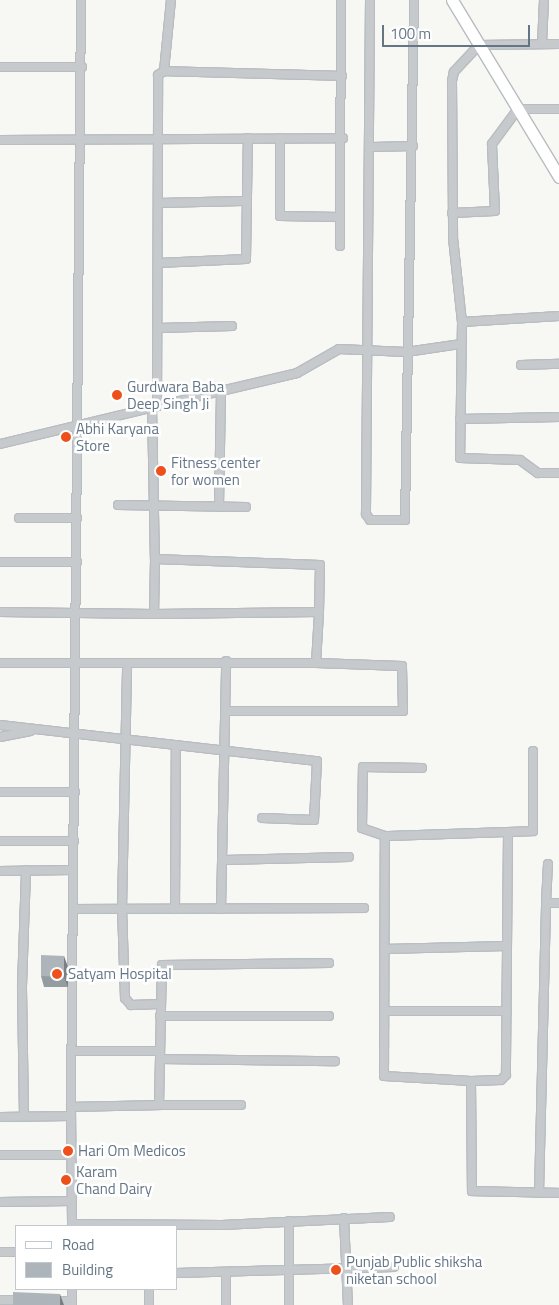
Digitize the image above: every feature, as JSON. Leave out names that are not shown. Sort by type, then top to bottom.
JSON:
[{"type":"street","points":[[81,0],[82,139],[76,736],[72,910],[72,1225],[390,1218]]},
{"type":"street","points":[[154,614],[155,406],[159,203],[158,78],[164,71],[170,0]]},
{"type":"street","points":[[340,246],[343,138],[341,0]]},
{"type":"street","points":[[370,0],[372,147],[366,514],[370,520],[405,520],[406,352],[414,0]]},
{"type":"street","points":[[452,0],[559,177]]},
{"type":"street","points":[[542,44],[544,0]]},
{"type":"street","points":[[559,44],[479,46],[453,76],[452,213],[462,322],[461,460],[520,460],[538,474],[559,473]]},
{"type":"street","points":[[0,67],[82,68]]},
{"type":"street","points":[[164,71],[342,76]]},
{"type":"street","points":[[518,109],[559,110]]},
{"type":"street","points":[[452,213],[495,211],[492,144],[518,109]]},
{"type":"street","points":[[158,263],[246,259],[248,138]]},
{"type":"street","points":[[280,138],[280,216],[340,217]]},
{"type":"street","points":[[0,140],[343,138]]},
{"type":"street","points":[[372,147],[412,146]]},
{"type":"street","points":[[159,203],[243,201]]},
{"type":"street","points":[[462,322],[558,318]]},
{"type":"street","points":[[158,328],[232,326]]},
{"type":"street","points":[[0,444],[78,424],[289,376],[338,349],[370,354],[406,352],[461,344]]},
{"type":"street","points":[[521,365],[559,364]]},
{"type":"street","points":[[219,507],[221,391]]},
{"type":"street","points":[[460,419],[559,417]]},
{"type":"street","points":[[118,505],[246,507]]},
{"type":"street","points":[[19,518],[77,518]]},
{"type":"street","points":[[155,559],[317,562],[319,612],[316,663]]},
{"type":"street","points":[[0,562],[77,562]]},
{"type":"street","points":[[0,612],[154,614],[319,612]]},
{"type":"street","points":[[221,909],[224,860],[226,661]]},
{"type":"street","points":[[0,663],[226,661],[402,666],[403,711],[226,711]]},
{"type":"street","points":[[127,663],[122,909],[126,1001],[133,1005],[160,1004]]},
{"type":"street","points":[[0,725],[76,736],[317,761],[314,820],[262,818]]},
{"type":"street","points":[[0,737],[34,730]]},
{"type":"street","points":[[175,909],[176,745]]},
{"type":"street","points":[[422,768],[363,767],[362,828],[385,836],[508,834],[535,828],[533,751]]},
{"type":"street","points":[[0,792],[75,792]]},
{"type":"street","points":[[385,836],[384,1077],[471,1081],[506,1078],[508,834]]},
{"type":"street","points":[[0,841],[74,841]]},
{"type":"street","points":[[224,860],[350,857]]},
{"type":"street","points":[[539,1193],[548,864]]},
{"type":"street","points":[[0,870],[73,870]]},
{"type":"street","points":[[24,1116],[22,986],[26,870]]},
{"type":"street","points":[[546,903],[559,903]]},
{"type":"street","points":[[72,910],[364,908]]},
{"type":"street","points":[[384,948],[508,946]]},
{"type":"street","points":[[159,1105],[160,1004],[164,964],[329,963]]},
{"type":"street","points":[[385,1011],[508,1011]]},
{"type":"street","points":[[160,1016],[329,1016]]},
{"type":"street","points":[[72,1050],[160,1050]]},
{"type":"street","points":[[160,1059],[335,1061]]},
{"type":"street","points":[[471,1081],[472,1191],[559,1193]]},
{"type":"street","points":[[71,1107],[241,1105]]},
{"type":"street","points":[[0,1117],[71,1116]]},
{"type":"street","points":[[0,1155],[72,1155]]},
{"type":"street","points":[[0,1202],[72,1201]]},
{"type":"street","points":[[344,1218],[348,1305]]},
{"type":"street","points":[[289,1221],[290,1305]]},
{"type":"street","points":[[0,1252],[15,1252]]},
{"type":"street","points":[[178,1273],[394,1267]]},
{"type":"street","points":[[226,1273],[226,1305]]},
{"type":"street","points":[[45,1300],[72,1303],[72,1290]]},
{"type":"street","points":[[149,1290],[149,1305]]},
{"type":"street","points":[[0,1300],[36,1300]]},
{"type":"building","points":[[41,955],[64,956],[64,977],[41,976]]},
{"type":"building","points":[[13,1292],[60,1294],[60,1305],[13,1305]]},
{"type":"place","name":"Gurdwara Baba Deep Singh Ji","points":[[117,395]]},
{"type":"place","name":"Abhi Karyana Store","points":[[66,437]]},
{"type":"place","name":"Fitness center for women","points":[[161,471]]},
{"type":"place","name":"Satyam Hospital","points":[[57,974]]},
{"type":"place","name":"Hari Om Medicos","points":[[68,1151]]},
{"type":"place","name":"Karam Chand Dairy","points":[[66,1180]]},
{"type":"place","name":"Punjab Public shiksha niketan school","points":[[336,1270]]}]
